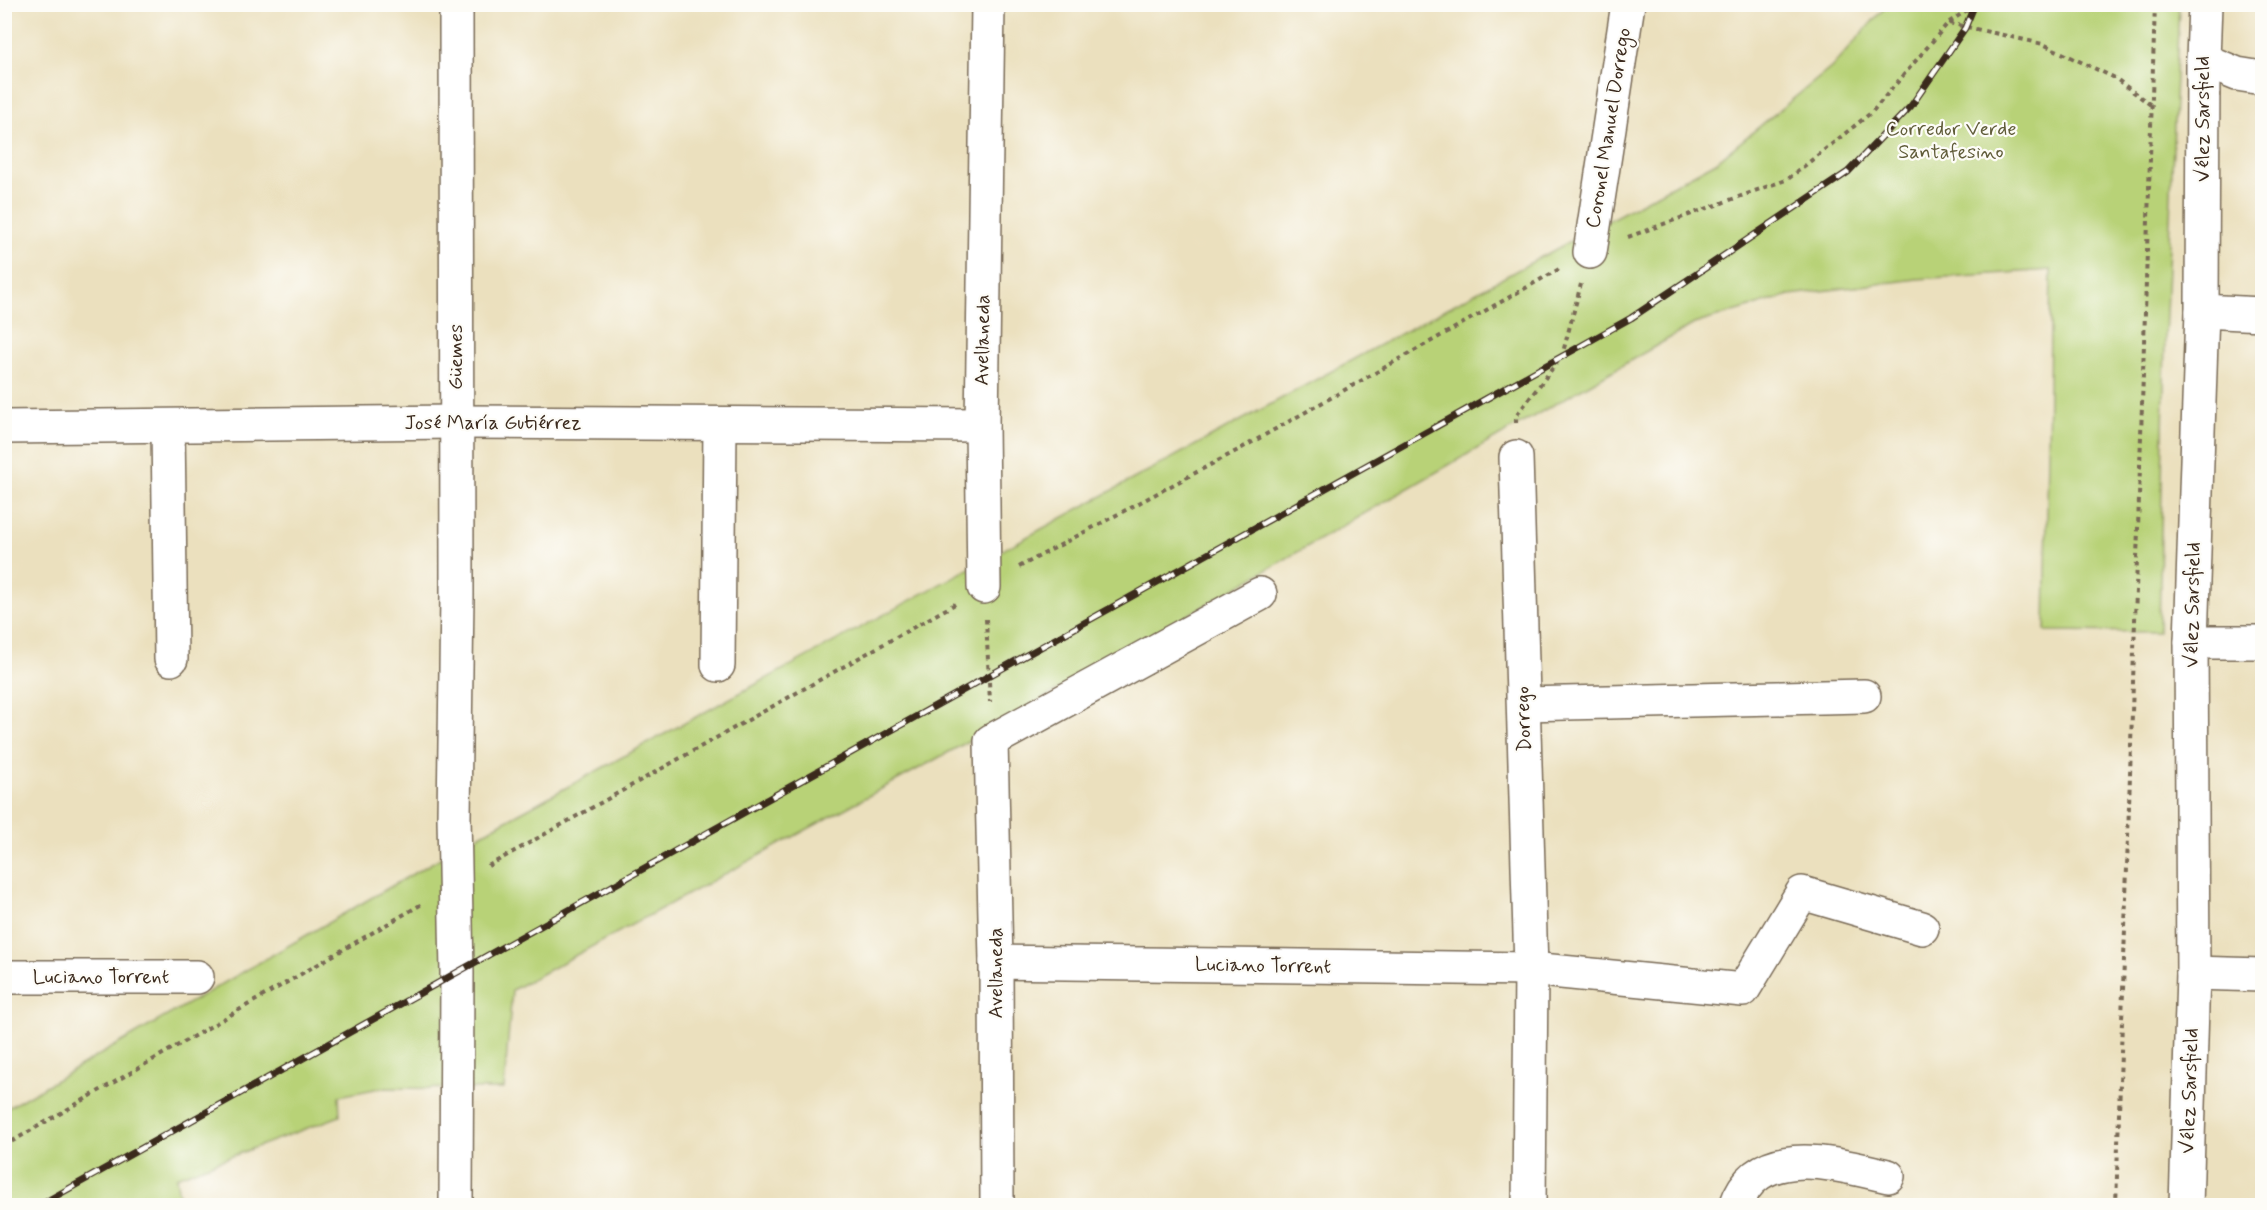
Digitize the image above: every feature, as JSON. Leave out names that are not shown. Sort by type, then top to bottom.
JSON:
[{"type":"street","name":"Güemes","points":[[456,4],[457,596],[454,817],[457,974],[456,1206]]},
{"type":"street","name":"Avellaneda","points":[[984,587],[982,425],[988,4]]},
{"type":"street","name":"Coronel Manuel Dorrego","points":[[1590,252],[1628,4]]},
{"type":"street","name":"Vélez Sarsfield","points":[[2186,1206],[2193,973],[2191,642],[2202,311],[2205,4]]},
{"type":"street","points":[[2203,60],[2236,74],[2262,78]]},
{"type":"street","points":[[2202,311],[2262,314]]},
{"type":"street","name":"José María Gutiérrez","points":[[4,427],[456,422],[982,425]]},
{"type":"street","points":[[718,665],[720,424]]},
{"type":"street","points":[[168,426],[171,659]]},
{"type":"street","name":"Dorrego","points":[[1516,457],[1531,969],[1529,1206]]},
{"type":"street","name":"Avellaneda","points":[[997,1206],[996,962],[991,741],[1260,594]]},
{"type":"street","points":[[2191,642],[2262,642]]},
{"type":"street","points":[[1524,704],[1864,696]]},
{"type":"street","name":"Luciano Torrent","points":[[996,962],[1531,969],[1743,990],[1802,893],[1922,928]]},
{"type":"street","points":[[2193,973],[2262,975]]},
{"type":"street","name":"Luciano Torrent","points":[[4,977],[197,977]]},
{"type":"street","points":[[1736,1206],[1739,1194],[1760,1172],[1790,1161],[1829,1164],[1888,1176]]},
{"type":"path","points":[[4,1146],[455,885],[984,587],[1240,449],[1590,252],[1788,179],[1872,112],[1948,23],[1976,4]]},
{"type":"path","points":[[2116,1206],[2156,4]]},
{"type":"path","points":[[1948,23],[2043,45],[2115,78],[2152,106]]},
{"type":"path","points":[[1516,457],[1516,416],[1562,356],[1590,252]]},
{"type":"path","points":[[984,587],[989,675]]},
{"type":"green space","name":"Corredor Verde Santafesino","points":[[1887,5],[2179,5],[2165,338],[2159,632],[2045,631],[2051,270],[1917,279],[1790,295],[1694,324],[960,746],[512,990],[504,1089],[380,1088],[339,1096],[340,1116],[176,1177],[180,1201],[171,1206],[5,1205],[4,1110],[501,823],[1716,162],[1832,67]]},
{"type":"railway","points":[[38,1206],[1631,318],[1848,172],[1911,106],[1965,28],[1975,4]]}]
